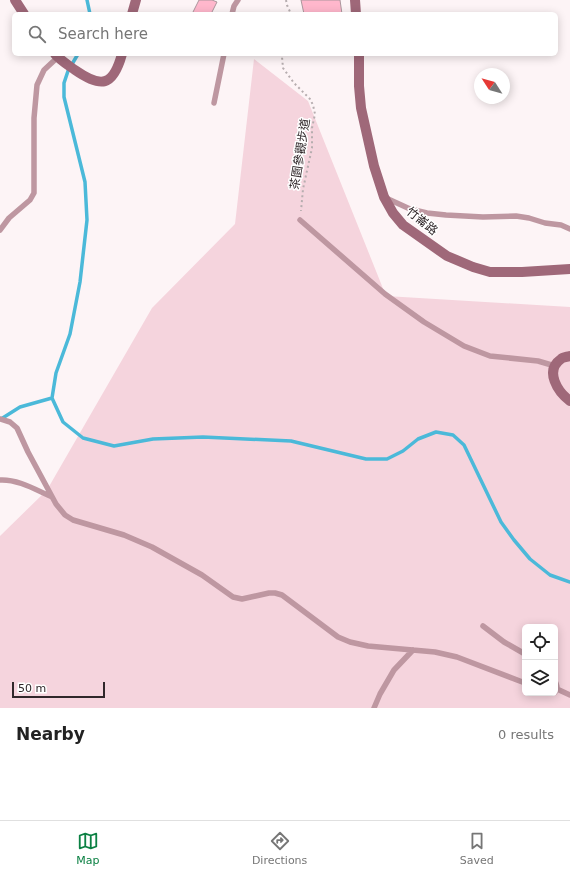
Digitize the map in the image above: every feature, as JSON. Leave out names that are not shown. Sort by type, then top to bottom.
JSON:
[{"type":"street","points":[[15,0],[23,12]]},
{"type":"street","points":[[133,12],[136,0]]},
{"type":"street","points":[[355,0],[356,12]]},
{"type":"street","points":[[56,56],[89,80],[99,82],[107,80],[114,74],[121,56]]},
{"type":"street","name":"竹崙路","points":[[359,56],[361,108],[372,159],[384,197],[393,213],[403,225],[447,256],[473,267],[490,272],[522,272],[570,268]]},
{"type":"street","points":[[570,356],[561,359],[555,366],[553,375],[555,385],[570,401]]},
{"type":"lane","points":[[232,12],[238,0]]},
{"type":"lane","points":[[0,230],[20,207],[30,200],[34,193],[34,118],[37,85],[44,70],[56,56]]},
{"type":"lane","points":[[214,103],[224,56]]},
{"type":"lane","points":[[384,197],[410,209],[427,213],[475,216],[516,216],[529,218],[544,223],[561,225],[570,229]]},
{"type":"lane","points":[[300,220],[385,294],[424,322],[458,342],[490,356],[538,361],[555,366]]},
{"type":"lane","points":[[0,419],[10,422],[17,428],[52,497],[65,514],[74,520],[124,535],[152,547],[202,575],[233,597],[242,599],[275,593],[282,595],[338,637],[350,642],[368,646],[414,650],[457,657],[522,683]]},
{"type":"lane","points":[[0,480],[6,480],[27,486],[52,497]]},
{"type":"lane","points":[[483,626],[504,642],[522,652]]},
{"type":"lane","points":[[374,708],[380,694],[394,670],[414,650]]},
{"type":"lane","points":[[558,692],[570,695]]},
{"type":"path","points":[[286,0],[290,12]]},
{"type":"path","name":"茶園參觀步道","points":[[280,56],[283,68],[294,83],[310,100],[315,114],[312,128],[312,148],[303,188],[300,220]]},
{"type":"shaded area","points":[[254,59],[308,101],[386,296],[570,307],[570,708],[0,708],[0,536],[47,490],[152,308],[235,224]]},
{"type":"building","points":[[199,0],[212,0],[217,2],[212,12],[193,12]]},
{"type":"building","points":[[301,0],[340,0],[342,12],[304,12]]},
{"type":"waterway","points":[[87,0],[90,12]]},
{"type":"waterway","points":[[77,56],[68,71],[64,83],[64,97],[85,182],[87,220],[80,282],[70,334],[56,373],[52,398],[63,422],[83,438],[114,446],[153,439],[203,437],[291,441],[366,459],[387,459],[403,451],[418,439],[436,432],[453,435],[464,445],[501,522],[514,540],[530,559],[550,575],[570,582]]},
{"type":"waterway","points":[[1,419],[20,407],[52,398]]}]
